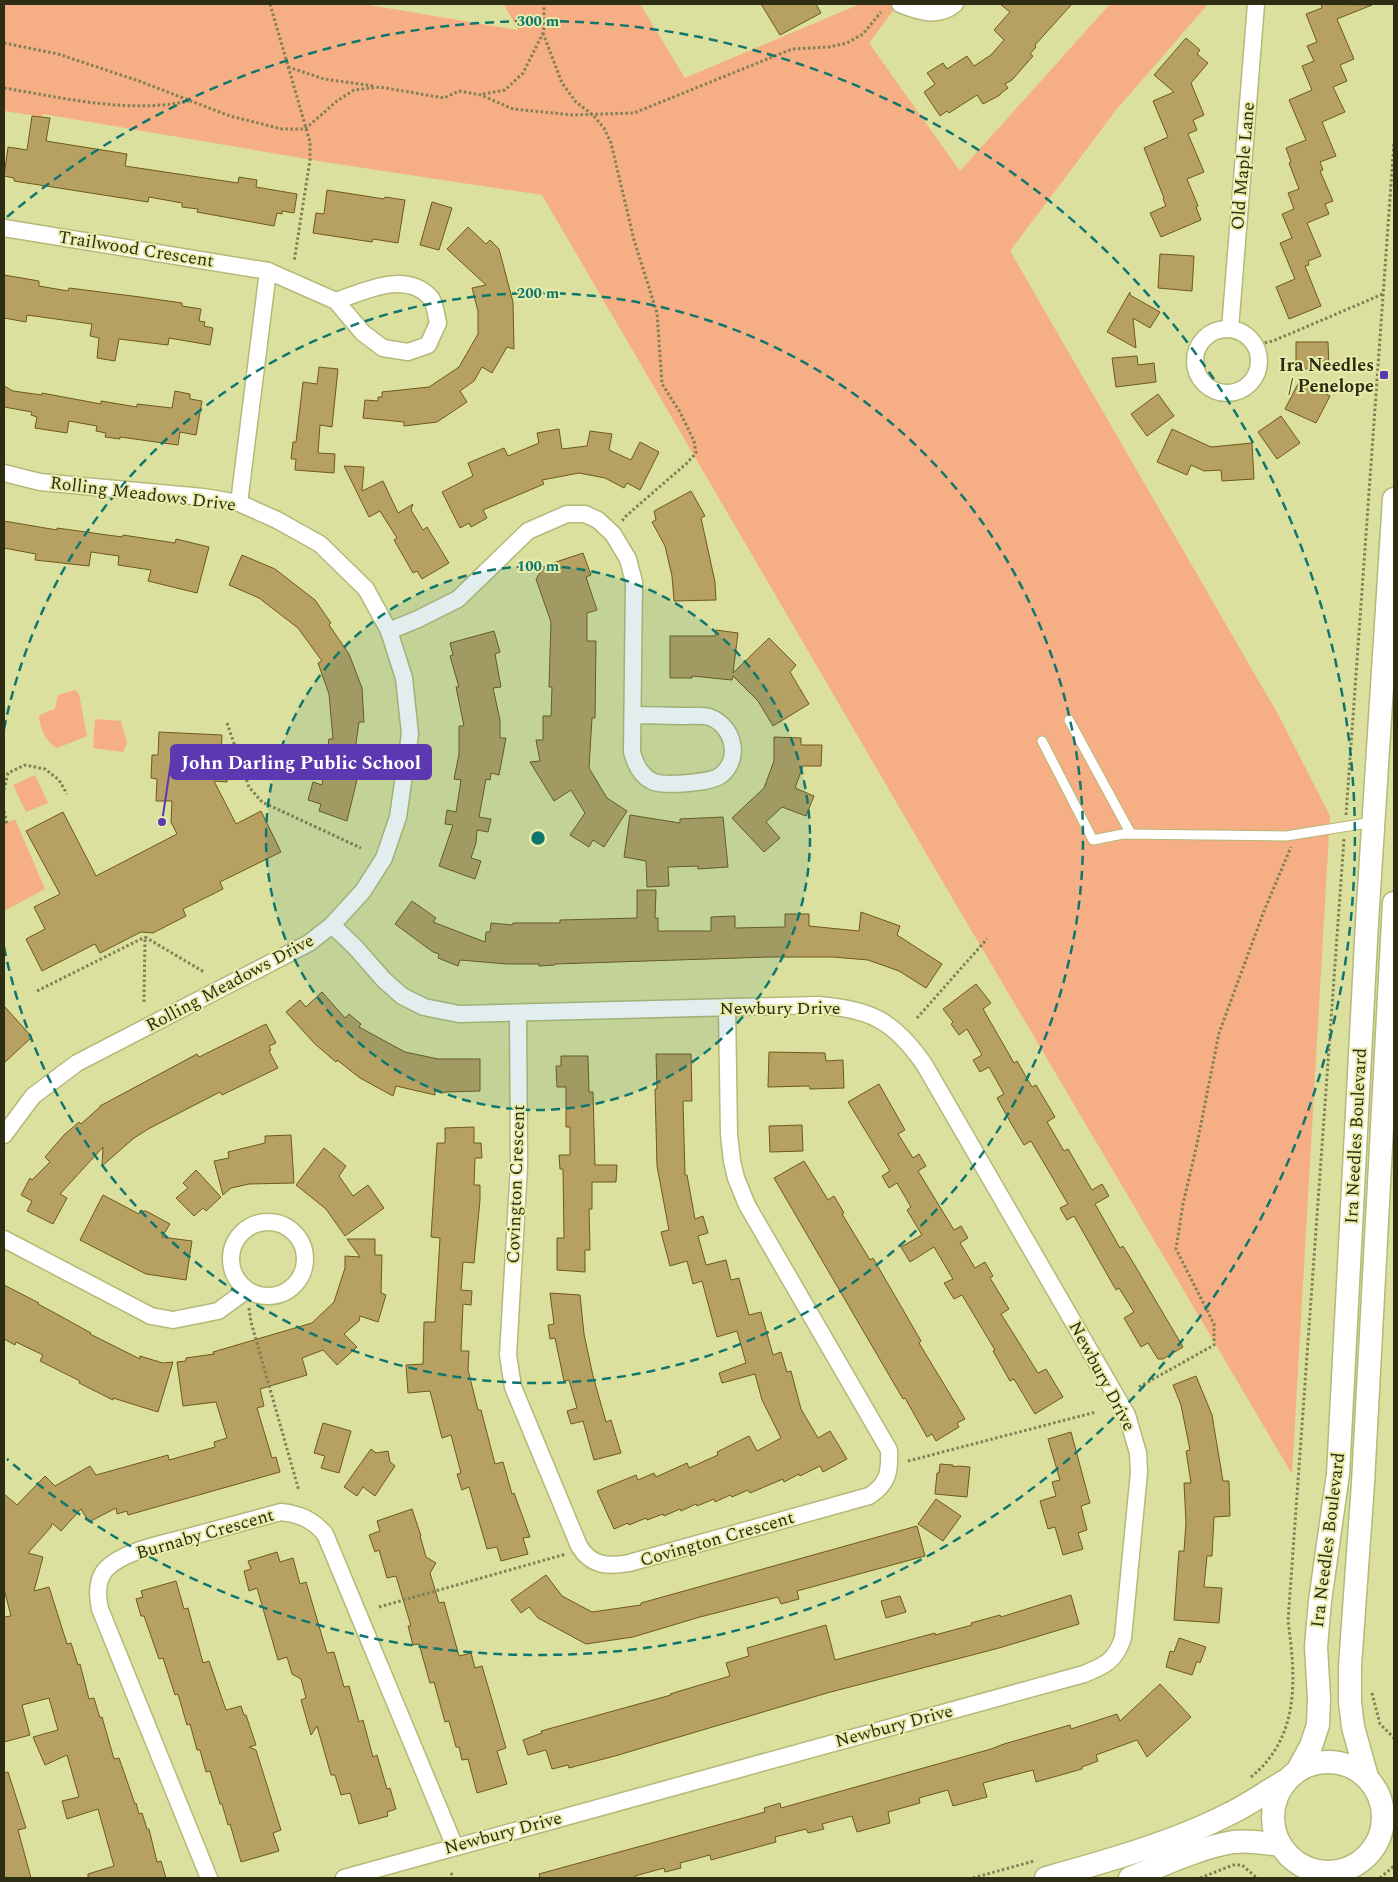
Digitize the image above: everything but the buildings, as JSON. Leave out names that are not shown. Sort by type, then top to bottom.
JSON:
[{"type":"main road","name":"Ira Needles Boulevard","points":[[1292,1775],[1311,1746],[1318,1725],[1319,1698],[1316,1647],[1320,1601],[1338,1474],[1394,499]]},
{"type":"main road","name":"Ira Needles Boulevard","points":[[1379,1785],[1353,1727],[1350,1702],[1350,1666],[1363,1473],[1394,917]]},
{"type":"main road","points":[[1046,1878],[1146,1848],[1198,1829],[1231,1814],[1292,1775],[1323,1761],[1346,1764],[1379,1785],[1383,1806],[1383,1826],[1378,1846],[1350,1878]]},
{"type":"main road","points":[[1288,1860],[1273,1829],[1272,1812],[1276,1796],[1292,1775]]},
{"type":"main road","points":[[1130,1878],[1206,1849],[1235,1842],[1259,1842],[1288,1860],[1307,1868],[1327,1872],[1347,1869],[1378,1846]]},
{"type":"street","points":[[900,4],[917,12],[933,13],[948,9],[955,4]]},
{"type":"street","name":"Old Maple Lane","points":[[1230,328],[1256,4]]},
{"type":"street","name":"Trailwood Crescent","points":[[4,228],[268,271],[336,301],[363,332],[383,348],[408,352],[428,345],[438,323],[430,298],[414,287],[391,283],[336,301]]},
{"type":"street","points":[[239,503],[268,271]]},
{"type":"street","points":[[1230,328],[1244,334],[1255,345],[1259,358],[1259,367],[1254,380],[1244,389],[1223,393],[1211,389],[1201,380],[1195,368],[1195,353],[1203,339],[1213,331],[1230,328]]},
{"type":"street","name":"Rolling Meadows Drive","points":[[4,473],[40,482],[239,503],[277,520],[320,544],[366,589],[389,631],[404,678],[410,734],[398,816],[384,858],[363,891],[332,926],[309,943],[77,1063],[33,1096],[4,1134]]},
{"type":"street","points":[[389,631],[458,599],[528,531],[567,514],[586,514],[598,520],[613,534],[628,560],[634,582],[632,752],[636,764],[643,774],[653,782],[663,783],[710,780],[721,776],[728,767],[732,758],[733,744],[730,733],[722,722],[708,716],[633,715]]},
{"type":"street","name":"Newbury Drive","points":[[332,926],[402,996],[424,1007],[459,1014],[818,1005],[845,1007],[867,1012],[899,1033],[924,1064],[1127,1415],[1138,1453],[1139,1472],[1123,1638],[1118,1653],[1104,1666],[1084,1674],[344,1878]]},
{"type":"street","name":"Covington Crescent","points":[[518,1013],[518,1166],[508,1355],[510,1372],[513,1387],[580,1546],[590,1559],[600,1564],[613,1566],[869,1496],[879,1489],[887,1477],[890,1466],[889,1450],[747,1204],[736,1178],[729,1135],[728,1007]]},
{"type":"street","points":[[269,1222],[286,1226],[297,1235],[304,1248],[304,1264],[299,1280],[290,1289],[278,1295],[264,1296],[247,1290],[239,1283],[232,1272],[230,1259],[236,1240],[244,1230],[256,1223],[269,1222]]},
{"type":"street","points":[[4,1239],[151,1316],[173,1320],[218,1311],[247,1290]]},
{"type":"street","name":"Burnaby Crescent","points":[[209,1878],[100,1609],[97,1595],[99,1581],[106,1570],[120,1559],[144,1549],[281,1512],[293,1513],[306,1518],[317,1525],[325,1534],[455,1846]]},
{"type":"lane","points":[[1069,720],[1131,834]]},
{"type":"lane","points":[[1042,742],[1093,840],[1123,834],[1286,836],[1374,822]]},
{"type":"path","points":[[270,4],[310,142],[310,160],[294,262]]},
{"type":"path","points":[[544,4],[544,32],[562,83],[576,102],[593,115],[604,128],[611,143],[634,240],[657,313],[662,384],[680,412],[694,441],[696,453],[687,464],[626,516],[613,534]]},
{"type":"path","points":[[288,67],[324,79],[444,98],[459,91],[482,95],[512,110],[574,115],[634,113],[786,51],[847,43],[863,34],[881,12]]},
{"type":"path","points":[[482,95],[505,90],[523,73],[544,32]]},
{"type":"path","points":[[4,43],[58,54],[139,81],[230,116],[282,130],[305,129],[337,101],[354,90],[380,87]]},
{"type":"path","points":[[4,88],[112,105],[140,107],[174,104],[189,100]]},
{"type":"path","points":[[1249,1778],[1260,1769],[1281,1741],[1289,1718],[1294,1667],[1288,1621],[1394,142]]},
{"type":"path","points":[[1255,345],[1273,340],[1383,294]]},
{"type":"path","points":[[227,723],[249,787],[262,802],[361,848]]},
{"type":"path","points":[[4,790],[8,773],[25,765],[45,769],[59,780],[67,794]]},
{"type":"path","points":[[4,811],[6,825]]},
{"type":"path","points":[[1139,1387],[1214,1345],[1214,1324],[1176,1249],[1183,1204],[1219,1033],[1255,935],[1295,835]]},
{"type":"path","points":[[145,937],[204,972]]},
{"type":"path","points":[[37,991],[145,937]]},
{"type":"path","points":[[144,1002],[145,937]]},
{"type":"path","points":[[917,1018],[987,939]]},
{"type":"path","points":[[247,1290],[251,1322],[298,1491]]},
{"type":"path","points":[[908,1461],[1096,1412]]},
{"type":"path","points":[[379,1607],[561,1557],[580,1546]]},
{"type":"path","points":[[1370,1685],[1380,1724],[1394,1738]]},
{"type":"path","points":[[1200,1878],[1233,1865],[1242,1865],[1257,1878]]},
{"type":"path","points":[[1380,1878],[1394,1866]]},
{"type":"path","points":[[452,1873],[454,1878]]},
{"type":"shaded area","points":[[4,4],[363,4],[518,30],[504,4],[640,4],[685,78],[860,4],[889,4],[896,7],[869,43],[960,171],[1110,4],[1208,4],[1116,110],[1010,251],[1279,716],[1330,816],[1292,1474],[944,884],[542,195],[331,163],[43,114],[43,117],[4,111]]},
{"type":"shaded area","points":[[75,690],[79,694],[87,736],[57,748],[50,743],[44,734],[39,716],[55,709],[58,695]]},
{"type":"shaded area","points":[[95,719],[121,721],[127,743],[123,752],[93,748]]},
{"type":"shaded area","points":[[35,775],[48,803],[26,812],[13,785]]},
{"type":"shaded area","points":[[15,819],[45,889],[4,911],[4,824]]},
{"type":"place","name":"Ira Needles / Penelope","points":[[1384,375]]},
{"type":"place","name":"John Darling Public School","points":[[162,822]]}]
